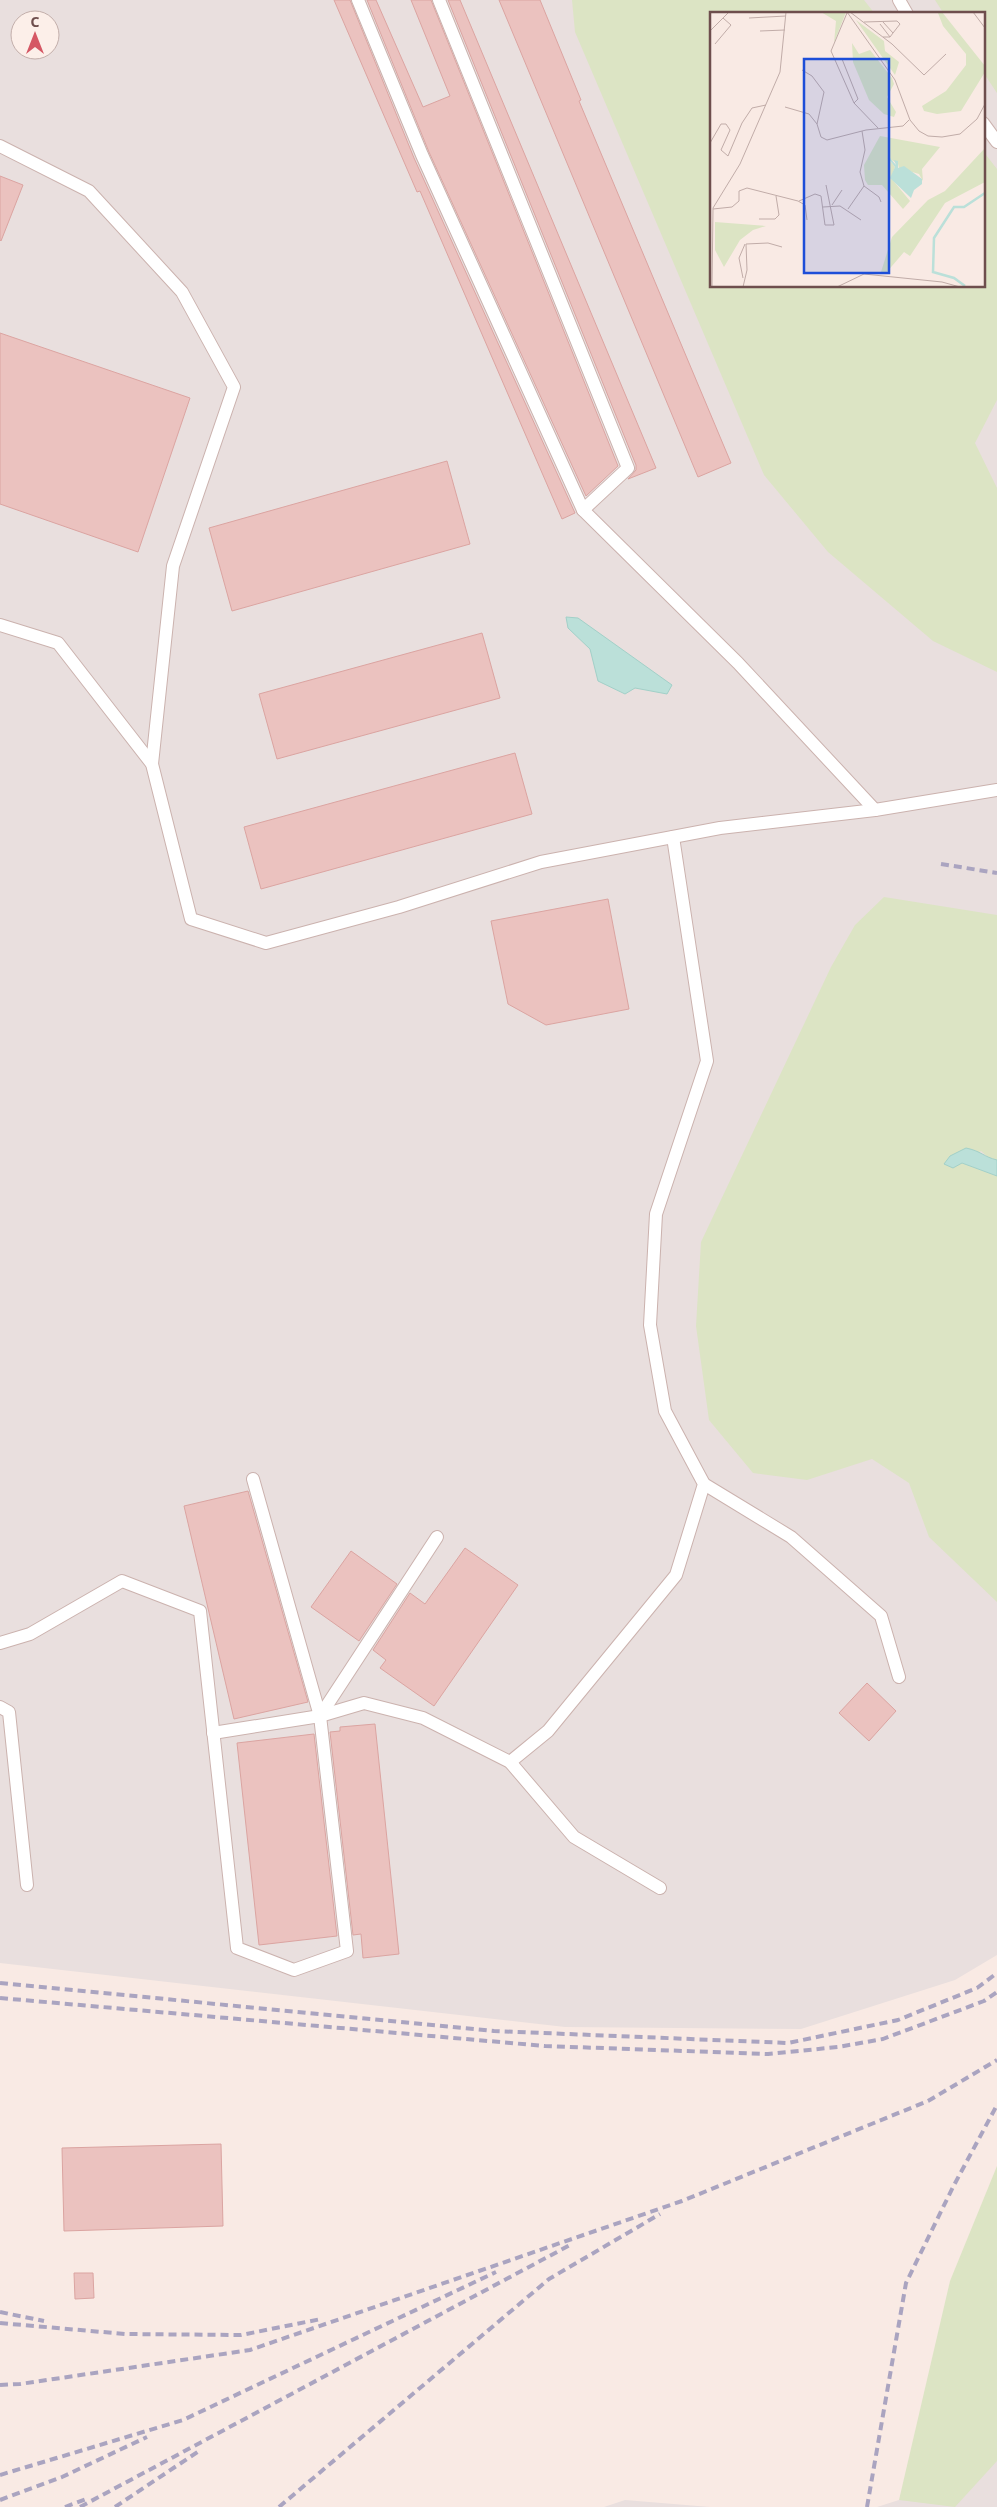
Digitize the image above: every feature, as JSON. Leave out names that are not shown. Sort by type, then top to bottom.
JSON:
[{"type":"lane","points":[[358,0],[422,155],[583,510],[738,663],[875,810]]},
{"type":"lane","points":[[439,0],[628,468],[583,510]]},
{"type":"lane","points":[[899,0],[906,12]]},
{"type":"lane","points":[[984,124],[997,142]]},
{"type":"lane","points":[[0,146],[89,191],[182,292],[234,387],[173,566],[152,764],[191,919],[266,944],[399,907],[541,862],[720,828],[875,810],[997,790]]},
{"type":"lane","points":[[0,625],[58,643],[152,764]]},
{"type":"lane","points":[[673,837],[707,1061],[656,1214],[650,1325],[665,1411],[704,1484],[792,1538],[881,1616],[899,1677]]},
{"type":"lane","points":[[0,1643],[30,1634],[122,1581],[200,1611],[237,1948],[294,1970],[347,1951],[320,1716],[253,1479]]},
{"type":"lane","points":[[510,1762],[548,1731],[676,1575],[704,1484]]},
{"type":"lane","points":[[320,1716],[436,1537]]},
{"type":"lane","points":[[213,1733],[320,1716],[364,1703],[423,1718],[510,1762],[574,1837],[660,1888]]},
{"type":"lane","points":[[0,1707],[9,1712],[28,1885]]},
{"type":"shaded area","points":[[0,0],[997,0],[997,1955],[955,1980],[801,2029],[565,2027],[0,1963]]},
{"type":"shaded area","points":[[997,2392],[997,2507],[877,2507],[899,2500]]},
{"type":"shaded area","points":[[625,2500],[710,2507],[604,2507]]},
{"type":"green space","points":[[572,0],[864,0],[873,12],[710,12],[710,288],[984,288],[984,152],[997,169],[997,400],[975,443],[997,488],[997,672],[933,641],[828,552],[764,475],[575,32]]},
{"type":"green space","points":[[935,0],[997,0],[997,93],[984,74],[984,12],[943,12]]},
{"type":"green space","points":[[884,897],[997,915],[997,1160],[990,1159],[981,1151],[953,1168],[962,1163],[997,1176],[997,1602],[929,1537],[909,1483],[872,1459],[807,1480],[753,1473],[709,1420],[696,1326],[701,1242],[831,967],[855,925]]},
{"type":"green space","points":[[997,2166],[997,2461],[955,2507],[899,2500],[950,2281]]},
{"type":"water","points":[[566,617],[578,618],[672,685],[667,694],[635,688],[625,694],[598,681],[590,649],[568,628]]},
{"type":"water","points":[[966,1148],[997,1160],[997,1176],[962,1163],[953,1168],[944,1164],[950,1156]]},
{"type":"building","points":[[334,0],[350,0],[414,158],[575,513],[562,519],[420,191],[417,192]]},
{"type":"building","points":[[367,0],[376,0],[423,107],[450,96],[411,0],[431,0],[618,466],[586,496],[429,152]]},
{"type":"building","points":[[448,0],[460,0],[656,468],[628,479],[636,470],[636,465]]},
{"type":"building","points":[[499,0],[540,0],[581,100],[579,101],[731,463],[698,477]]},
{"type":"building","points":[[0,176],[23,185],[1,241],[0,240]]},
{"type":"building","points":[[0,333],[190,398],[138,552],[0,504]]},
{"type":"building","points":[[447,461],[470,544],[232,611],[209,528]]},
{"type":"building","points":[[482,633],[500,698],[277,759],[259,694]]},
{"type":"building","points":[[515,753],[532,814],[261,889],[244,827]]},
{"type":"building","points":[[608,899],[629,1009],[546,1025],[508,1004],[491,921]]},
{"type":"building","points":[[248,1491],[308,1702],[234,1719],[184,1506]]},
{"type":"building","points":[[465,1548],[518,1585],[434,1706],[380,1668],[386,1660],[373,1650],[410,1593],[425,1604]]},
{"type":"building","points":[[351,1551],[397,1584],[359,1641],[311,1607]]},
{"type":"building","points":[[867,1683],[896,1711],[869,1741],[839,1713]]},
{"type":"building","points":[[375,1724],[399,1954],[363,1958],[361,1934],[353,1935],[330,1732],[340,1731],[340,1727]]},
{"type":"building","points":[[314,1734],[337,1936],[259,1945],[237,1743]]},
{"type":"building","points":[[221,2144],[223,2226],[64,2231],[62,2148]]},
{"type":"building","points":[[74,2273],[93,2273],[94,2298],[75,2299]]},
{"type":"railway","points":[[941,864],[997,873]]},
{"type":"railway","points":[[0,1983],[494,2031],[788,2043],[898,2020],[977,1988],[997,1973]]},
{"type":"railway","points":[[0,1998],[545,2046],[768,2054],[838,2047],[883,2039],[984,2001],[997,1992]]},
{"type":"railway","points":[[0,2385],[20,2384],[250,2350],[682,2201],[928,2101],[997,2060]]},
{"type":"railway","points":[[867,2507],[906,2283],[953,2187],[997,2105]]},
{"type":"railway","points":[[279,2507],[549,2279],[660,2214]]},
{"type":"railway","points":[[80,2507],[570,2245]]},
{"type":"railway","points":[[0,2475],[183,2420],[496,2272]]},
{"type":"railway","points":[[0,2312],[44,2321]]},
{"type":"railway","points":[[0,2323],[125,2334],[241,2335],[321,2319]]},
{"type":"railway","points":[[0,2500],[62,2477],[147,2437]]},
{"type":"railway","points":[[115,2507],[199,2451]]},
{"type":"railway","points":[[65,2507],[86,2499]]}]
